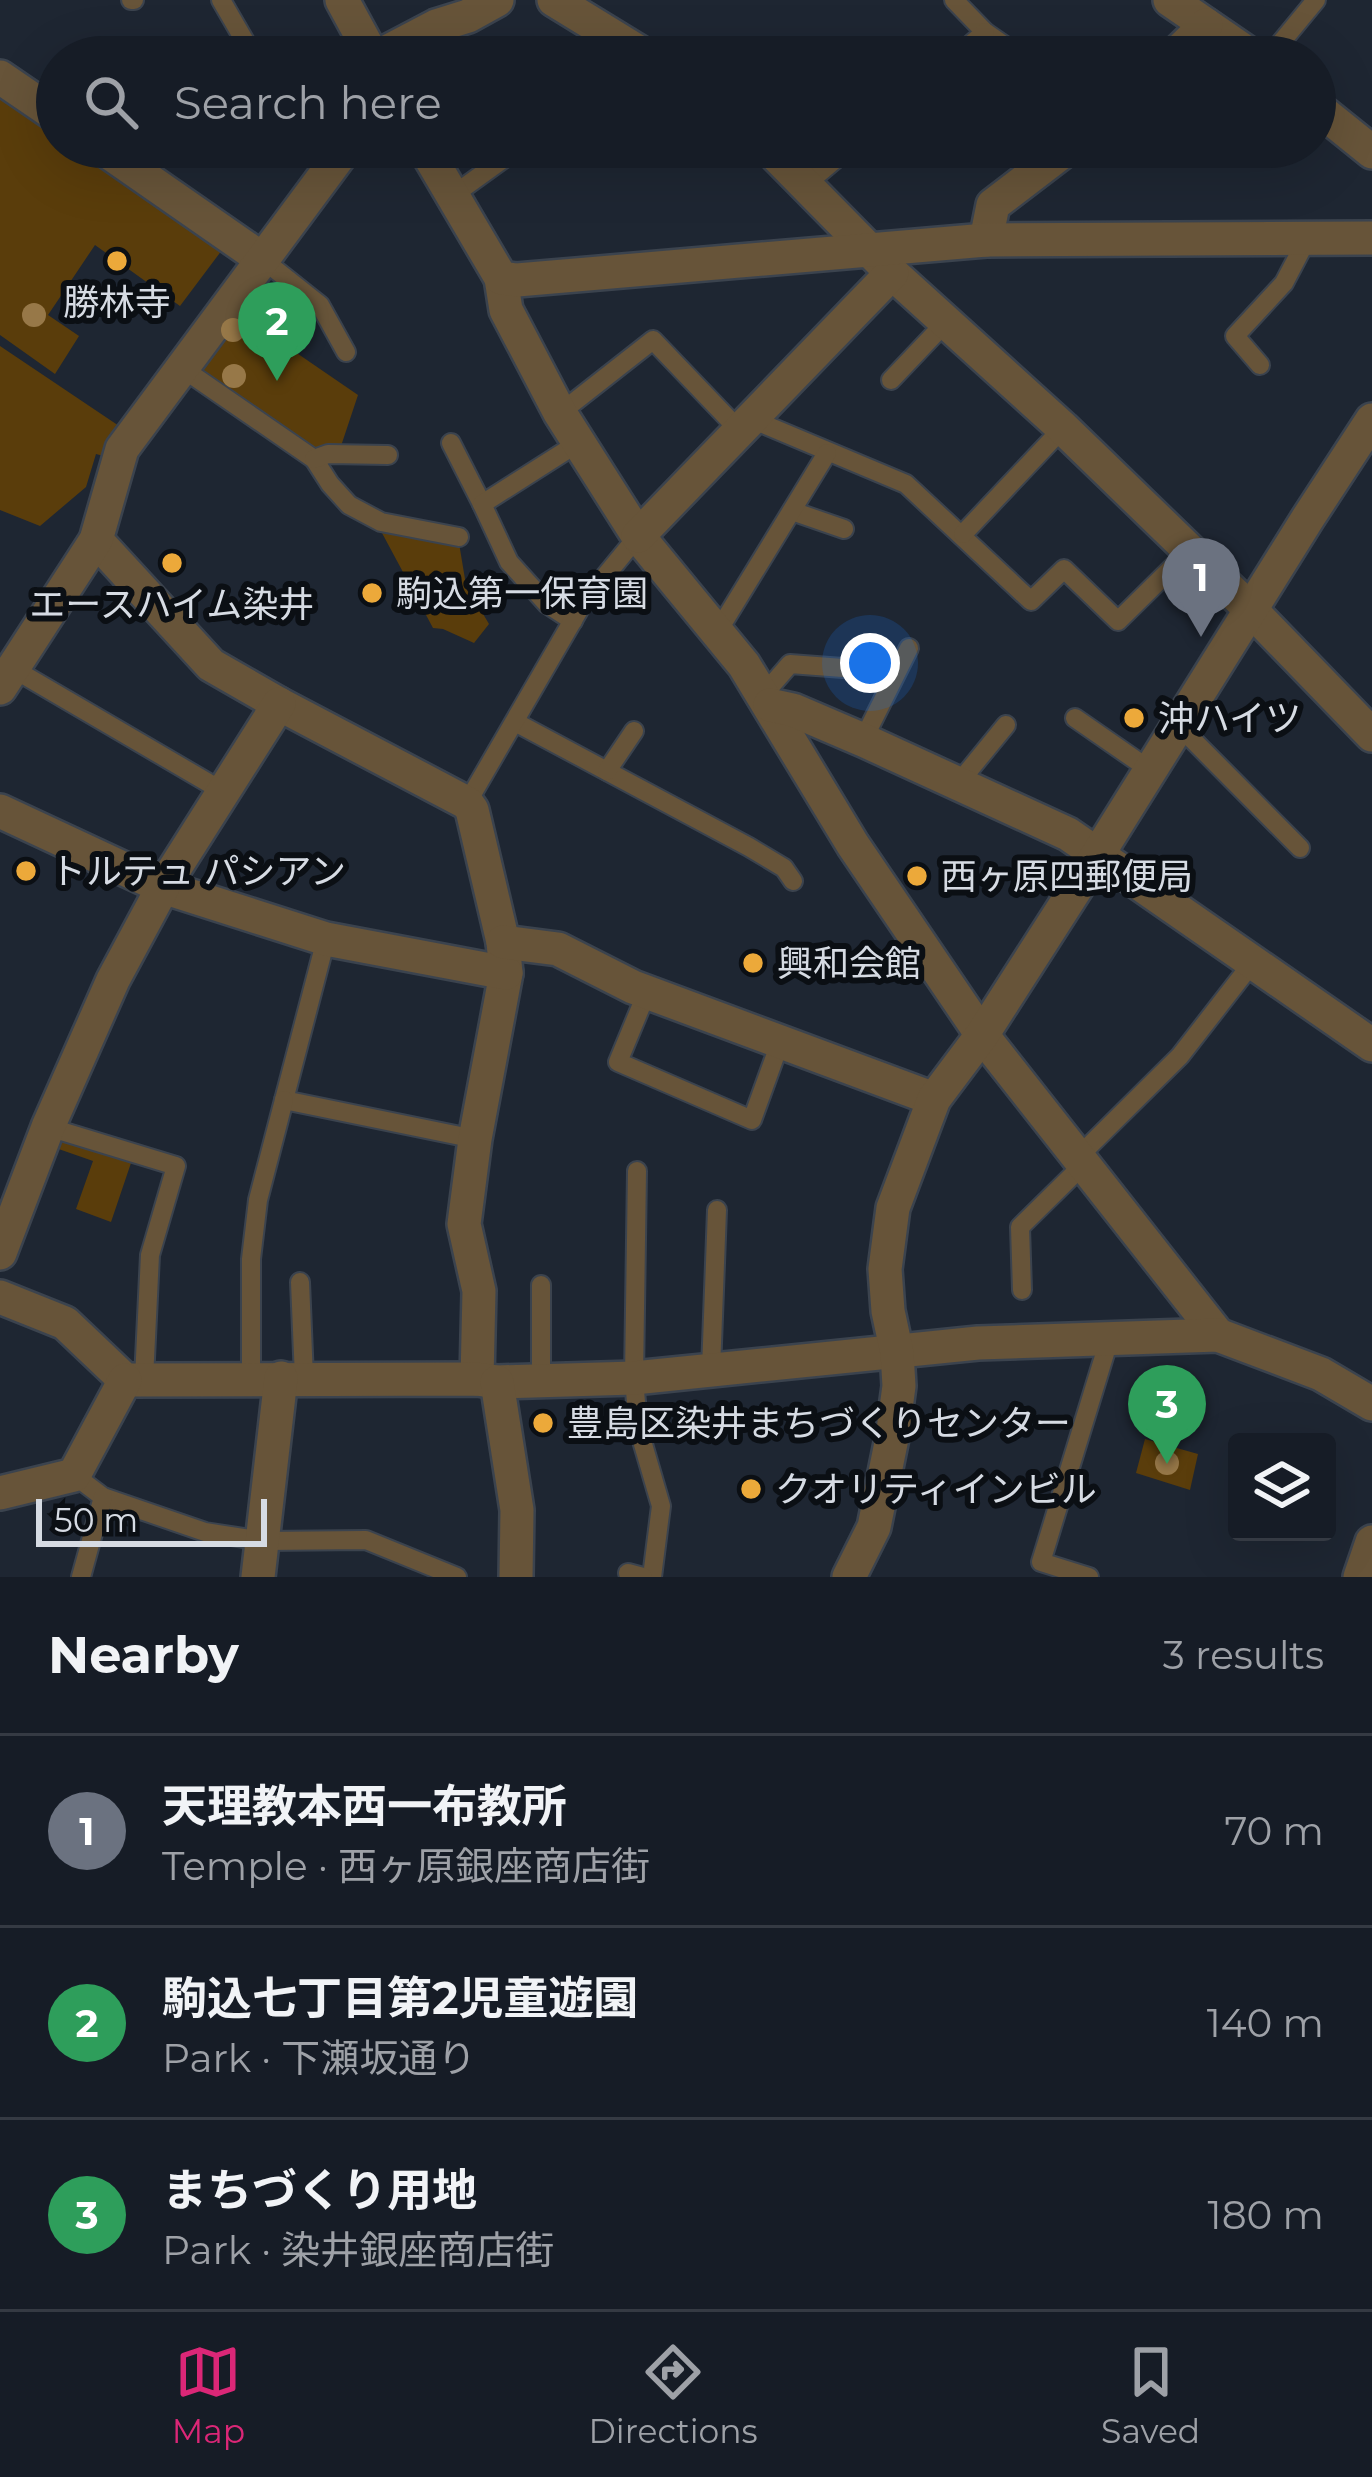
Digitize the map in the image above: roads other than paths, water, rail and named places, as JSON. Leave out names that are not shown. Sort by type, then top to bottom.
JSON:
[{"type":"street","points":[[342,0],[363,36]]},
{"type":"street","points":[[416,36],[497,0]]},
{"type":"street","points":[[554,0],[612,36]]},
{"type":"street","points":[[1196,11],[1227,36]]},
{"type":"street","points":[[0,77],[36,102]]},
{"type":"street","points":[[1336,123],[1372,152]]},
{"type":"street","points":[[131,168],[262,259]]},
{"type":"street","points":[[6,678],[96,540],[122,449],[330,168]]},
{"type":"street","points":[[436,168],[501,278],[506,310],[560,412],[638,536],[718,631],[766,700],[854,845],[982,1035],[1218,1335]]},
{"type":"street","points":[[790,168],[880,261],[1190,550],[1372,735]]},
{"type":"street","points":[[986,240],[993,205],[1041,168]]},
{"type":"street","points":[[501,278],[537,280],[880,261],[986,240],[1372,238]]},
{"type":"street","points":[[638,536],[744,424],[880,261]]},
{"type":"street","points":[[849,1577],[874,1527],[892,1438],[897,1353],[885,1269],[893,1208],[934,1099],[982,1035],[1251,610],[1366,442]]},
{"type":"street","points":[[96,540],[211,665],[467,803],[472,810],[505,957],[464,1224],[478,1291],[487,1380],[518,1510],[516,1577]]},
{"type":"street","points":[[766,700],[1068,834],[1372,1045]]},
{"type":"street","points":[[0,1253],[48,1127],[113,980],[163,887],[279,704]]},
{"type":"street","points":[[0,811],[163,887],[326,939],[505,957],[558,949],[647,992],[934,1099]]},
{"type":"street","points":[[0,1297],[65,1323],[134,1379],[634,1378],[978,1343],[1218,1335],[1321,1374],[1372,1404]]},
{"type":"street","points":[[258,1577],[279,1378]]},
{"type":"street","points":[[0,1493],[74,1475],[134,1379]]},
{"type":"street","points":[[1360,1577],[1372,1542]]},
{"type":"lane","points":[[220,0],[241,36]]},
{"type":"lane","points":[[955,0],[991,36]]},
{"type":"lane","points":[[1286,36],[1316,0]]},
{"type":"lane","points":[[980,36],[985,32]]},
{"type":"lane","points":[[452,196],[491,168]]},
{"type":"lane","points":[[806,184],[825,168]]},
{"type":"lane","points":[[1260,365],[1235,336],[1284,283],[1306,238]]},
{"type":"lane","points":[[262,259],[320,305],[346,352]]},
{"type":"lane","points":[[891,380],[946,322]]},
{"type":"lane","points":[[560,412],[653,340],[744,424],[906,484],[1031,601],[1064,569],[1118,621],[1190,550]]},
{"type":"lane","points":[[182,368],[314,459],[349,505],[381,521],[459,536]]},
{"type":"lane","points":[[963,534],[1063,428]]},
{"type":"lane","points":[[451,443],[509,562],[547,604],[573,621]]},
{"type":"lane","points":[[482,504],[578,443]]},
{"type":"lane","points":[[718,631],[827,453]]},
{"type":"lane","points":[[314,459],[328,454],[388,454]]},
{"type":"lane","points":[[792,511],[844,529]]},
{"type":"lane","points":[[467,803],[583,603],[638,536]]},
{"type":"lane","points":[[863,740],[909,648]]},
{"type":"lane","points":[[766,700],[790,664],[842,668]]},
{"type":"lane","points":[[6,678],[224,792]]},
{"type":"lane","points":[[1075,718],[1150,770]]},
{"type":"lane","points":[[515,722],[749,847],[784,868],[793,880]]},
{"type":"lane","points":[[957,785],[1006,725]]},
{"type":"lane","points":[[1179,726],[1300,848]]},
{"type":"lane","points":[[607,771],[634,731]]},
{"type":"lane","points":[[279,1378],[250,1259],[258,1200],[326,939]]},
{"type":"lane","points":[[1022,1290],[1020,1227],[1180,1057],[1253,962]]},
{"type":"lane","points":[[647,992],[618,1061],[752,1120],[781,1040]]},
{"type":"lane","points":[[284,1100],[475,1138]]},
{"type":"lane","points":[[48,1127],[176,1166],[150,1255],[134,1379]]},
{"type":"lane","points":[[637,1171],[634,1378],[638,1427],[662,1506],[652,1577]]},
{"type":"lane","points":[[711,1370],[717,1210]]},
{"type":"lane","points":[[279,1378],[300,1282]]},
{"type":"lane","points":[[541,1286],[541,1379]]},
{"type":"lane","points":[[1090,1577],[1041,1562],[1110,1337]]},
{"type":"lane","points":[[74,1475],[103,1497],[206,1532],[262,1541],[366,1540],[457,1577]]},
{"type":"lane","points":[[81,1577],[103,1497]]},
{"type":"place","name":"勝林寺","points":[[117,261]]},
{"type":"place","name":"駒込七丁目第2児童遊園","points":[[277,381]]},
{"type":"place","name":"エースハイム染井","points":[[172,563]]},
{"type":"place","name":"駒込第一保育園","points":[[372,593]]},
{"type":"place","name":"天理教本西一布教所","points":[[1201,637]]},
{"type":"place","name":"沖ハイツ","points":[[1134,718]]},
{"type":"place","name":"トルテュ パシアン","points":[[26,871]]},
{"type":"place","name":"西ヶ原四郵便局","points":[[917,876]]},
{"type":"place","name":"興和会館","points":[[753,963]]},
{"type":"place","name":"豊島区染井まちづくりセンター","points":[[543,1423]]},
{"type":"place","name":"まちづくり用地","points":[[1167,1464]]},
{"type":"place","name":"クオリティインビル","points":[[751,1489]]}]
